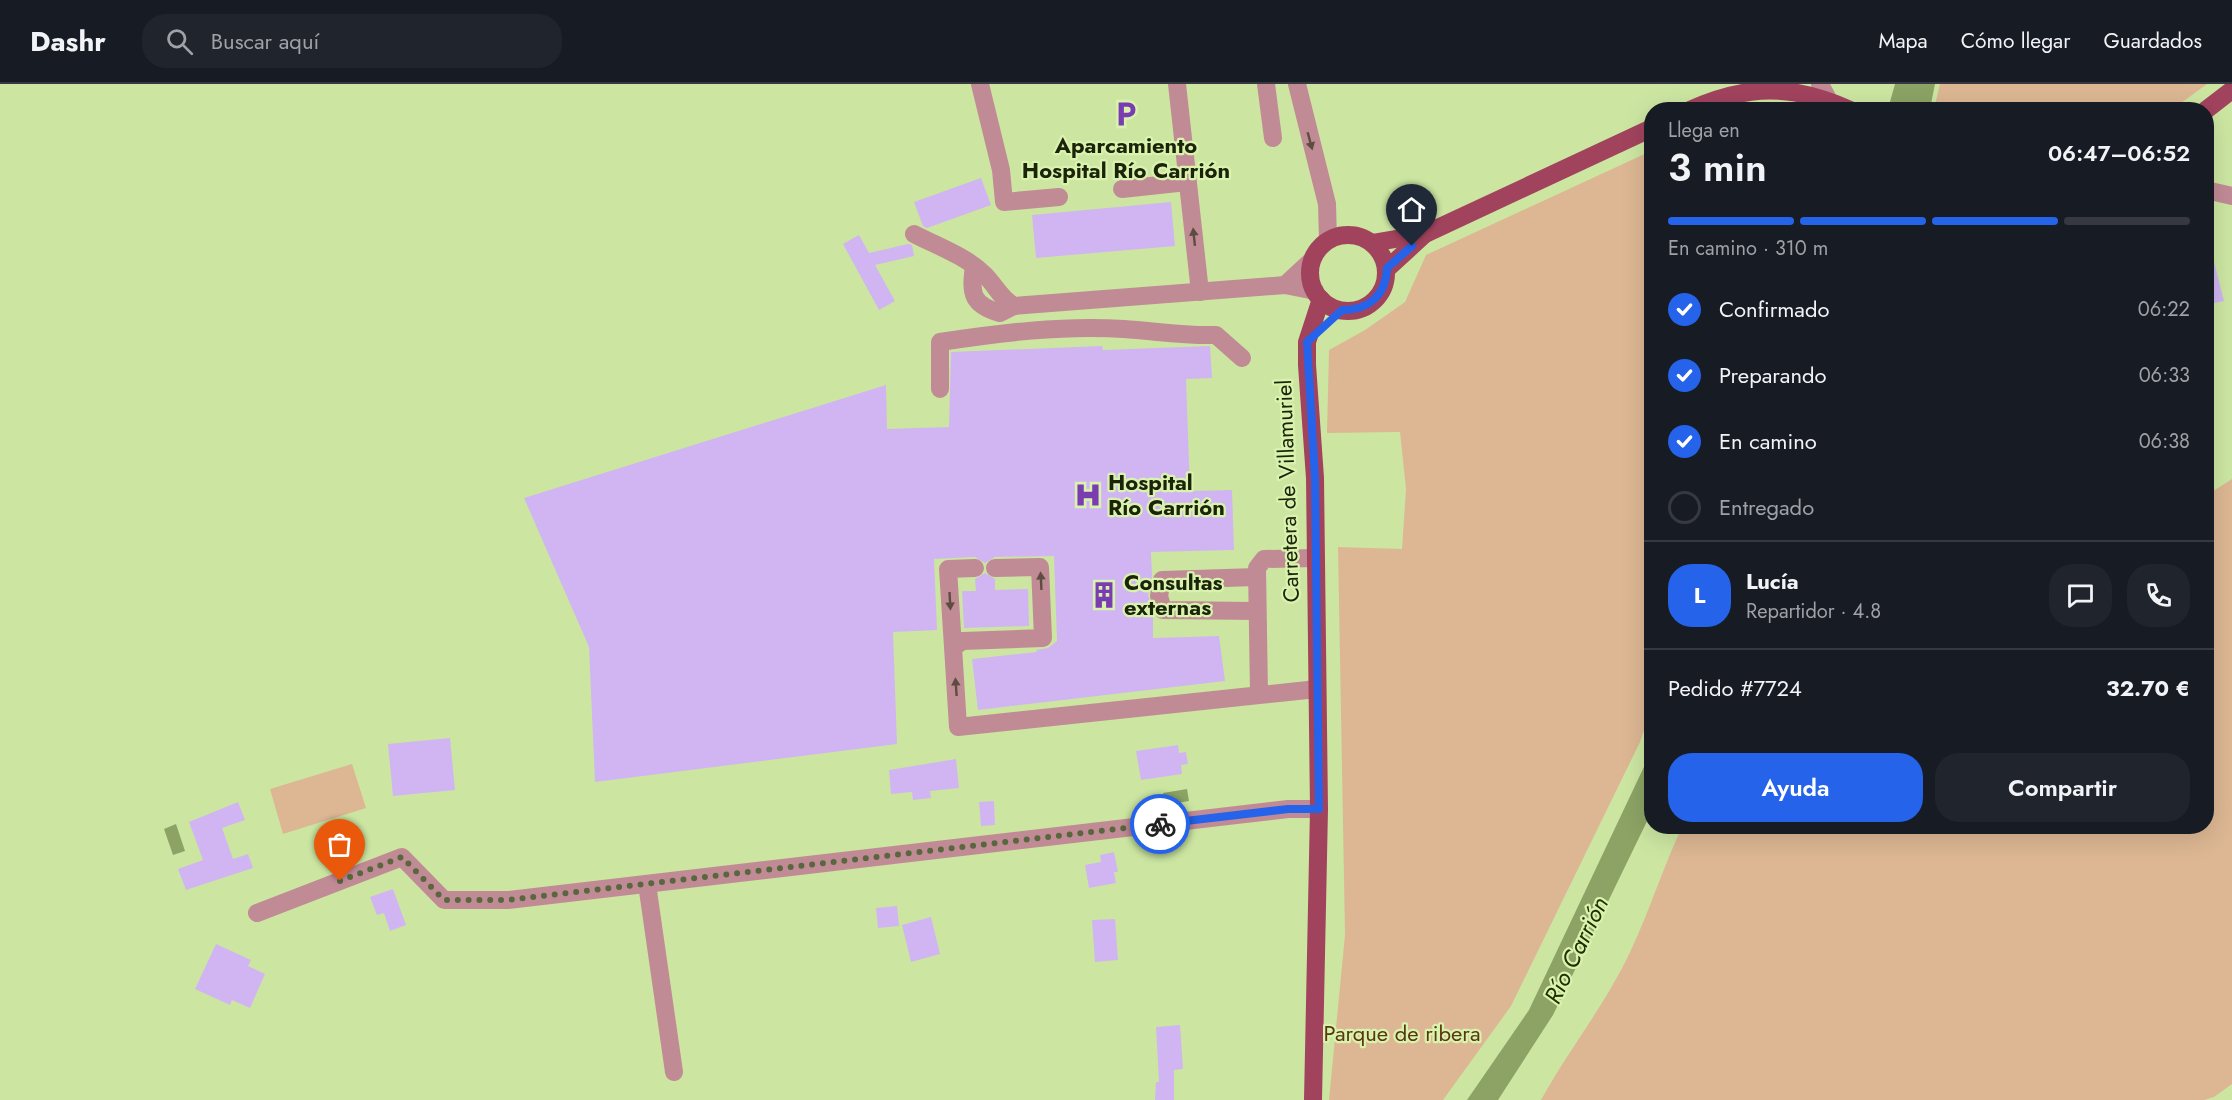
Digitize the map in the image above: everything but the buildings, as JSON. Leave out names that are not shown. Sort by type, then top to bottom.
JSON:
[{"type":"main road","points":[[1709,102],[1726,95],[1774,86],[1829,101]]},
{"type":"main road","points":[[2214,104],[2232,90]]},
{"type":"main road","points":[[1372,243],[1425,234],[1644,132]]},
{"type":"main road","points":[[1350,234],[1372,243],[1384,259],[1387,268],[1386,280],[1375,300],[1354,310],[1342,310],[1318,295],[1311,281],[1312,260],[1328,240],[1350,234]]},
{"type":"main road","points":[[1387,268],[1425,234]]},
{"type":"main road","name":"Carretera de Villamuriel","points":[[1313,1100],[1319,809],[1315,478],[1307,342],[1318,295]]},
{"type":"main road","points":[[1307,342],[1342,310]]},
{"type":"street","points":[[980,84],[1001,170],[1004,202],[1059,197]]},
{"type":"street","points":[[1177,84],[1200,292]]},
{"type":"street","points":[[1266,84],[1273,138]]},
{"type":"street","points":[[1297,84],[1327,204],[1328,240]]},
{"type":"street","points":[[1820,84],[1829,101]]},
{"type":"street","points":[[1122,189],[1187,182]]},
{"type":"street","points":[[2214,192],[2232,196]]},
{"type":"street","points":[[914,234],[974,266],[984,274],[1007,302],[1014,306],[1285,285],[1318,295]]},
{"type":"street","points":[[1285,285],[1312,260]]},
{"type":"street","points":[[940,389],[940,342],[1012,332],[1122,329],[1184,336],[1216,335],[1242,358]]},
{"type":"street","points":[[1258,693],[1257,568],[1264,559],[1316,558]]},
{"type":"street","points":[[953,647],[963,642],[1043,638],[1040,567],[995,568]]},
{"type":"street","points":[[975,568],[948,569],[958,727],[1258,693],[1317,689]]},
{"type":"street","points":[[1256,611],[1163,610],[1159,596],[1162,580],[1257,577]]},
{"type":"street","points":[[257,912],[402,857],[444,900],[508,900],[1288,809],[1319,809]]},
{"type":"street","points":[[647,884],[674,1072]]},
{"type":"green space","points":[[1940,84],[2207,84],[2183,102],[1936,102]]},
{"type":"green space","name":"Parque de ribera","points":[[1644,154],[1644,730],[1511,1006],[1443,1100],[1329,1100],[1345,935],[1338,547],[1402,549],[1406,489],[1400,432],[1327,433],[1329,350],[1365,330],[1405,302],[1426,255]]},
{"type":"green space","points":[[2232,479],[2232,1084],[2214,1097],[2204,1100],[1541,1100],[1621,970],[1638,935],[1679,834],[2214,834],[2214,491]]},
{"type":"green space","points":[[352,764],[366,808],[283,834],[270,789]]},
{"type":"water","points":[[1895,84],[1935,84],[1931,102],[1890,102]]},
{"type":"water","name":"Río Carrión","points":[[1644,767],[1644,827],[1553,1015],[1498,1100],[1467,1100],[1529,1010]]},
{"type":"water","points":[[1187,789],[1189,801],[1165,805],[1163,793]]},
{"type":"water","points":[[176,824],[185,851],[173,855],[164,829]]},
{"type":"way so far","points":[[340,881],[402,857],[444,900],[508,900],[1160,824]]},
{"type":"place","name":"Aparcamiento Hospital Río Carrión","points":[[1126,114]]},
{"type":"place","name":"Hospital Río Carrión","points":[[1088,495]]},
{"type":"place","name":"Consultas externas","points":[[1104,595]]},
{"type":"route","points":[[1160,824],[1288,809],[1319,809],[1315,478],[1306,365],[1307,342],[1342,310],[1365,307],[1375,300],[1382,291],[1387,268],[1412,246]]}]
